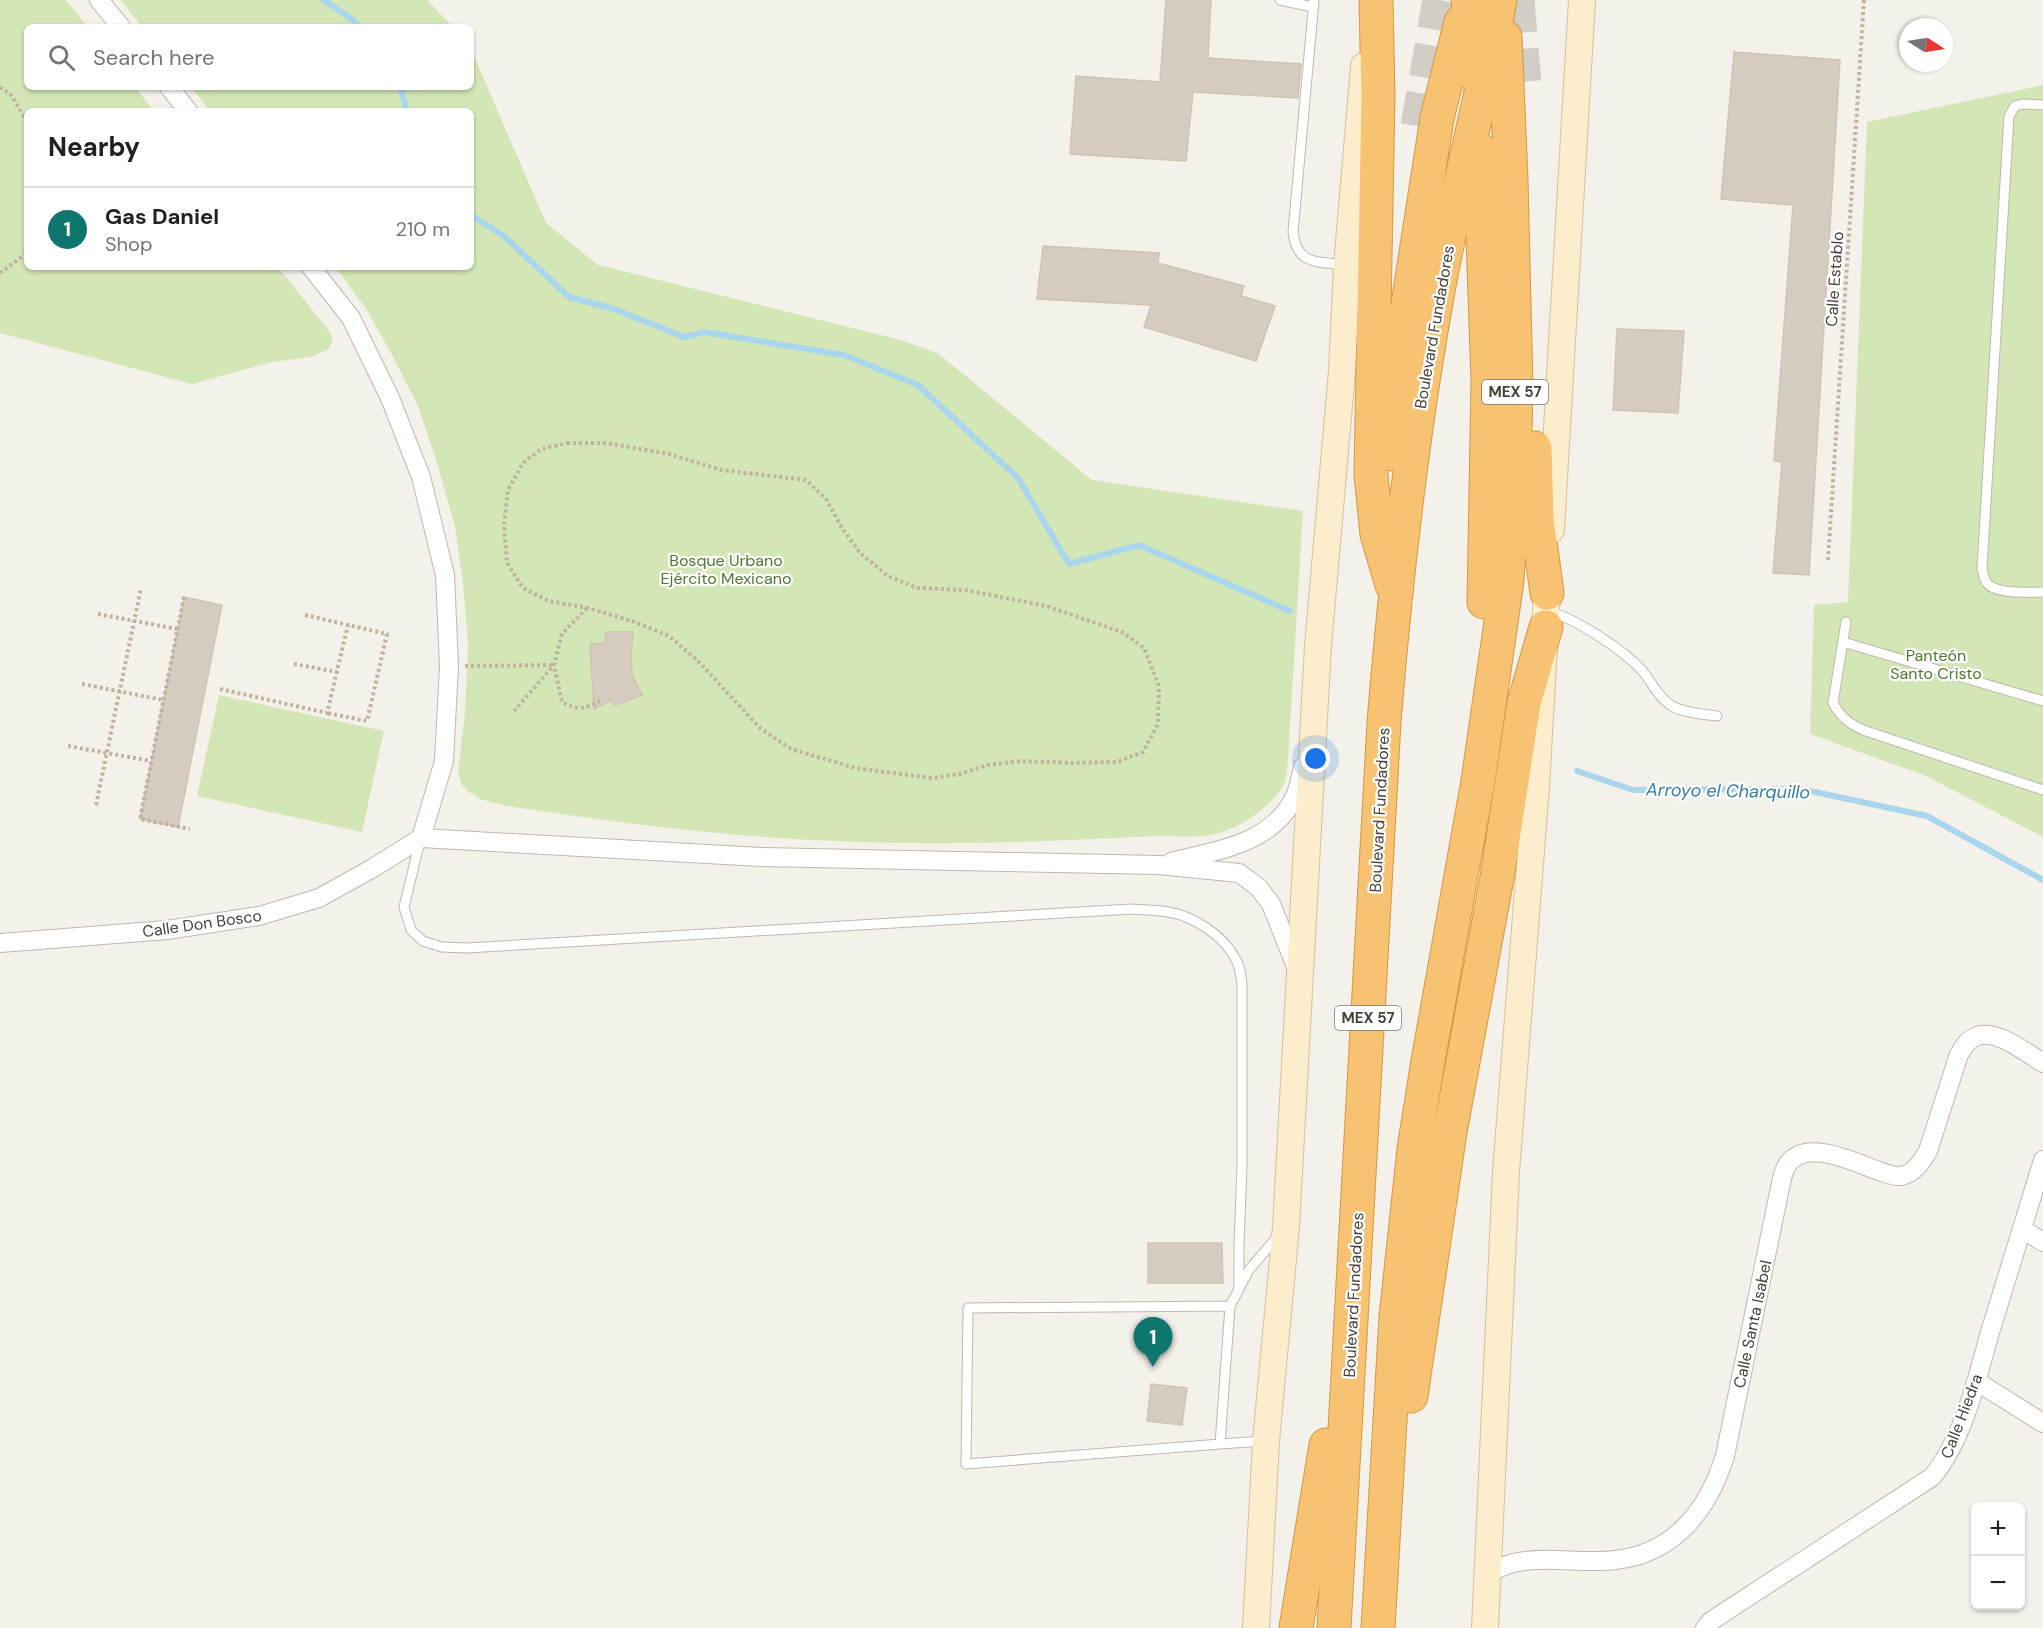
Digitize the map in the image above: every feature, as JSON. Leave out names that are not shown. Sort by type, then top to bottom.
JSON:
[{"type":"highway","points":[[1376,0],[1378,95],[1371,475],[1377,534],[1395,596]]},
{"type":"highway","points":[[1387,524],[1406,317],[1437,118],[1467,0]]},
{"type":"highway","points":[[1467,0],[1482,167],[1488,381],[1478,781]]},
{"type":"highway","name":"Boulevard Fundadores","points":[[1334,1628],[1384,722],[1395,596],[1424,373],[1441,278],[1501,0]]},
{"type":"highway","name":"Boulevard Fundadores","points":[[1378,1624],[1396,1317],[1414,1149],[1478,781],[1507,581],[1514,475],[1516,387],[1501,0]]},
{"type":"highway","points":[[1378,1624],[1435,1228],[1497,878],[1523,788],[1547,610],[1535,482],[1535,368],[1525,83]]},
{"type":"highway","points":[[1395,596],[1381,486],[1381,442],[1387,354],[1403,203],[1417,126]]},
{"type":"highway","points":[[1296,1628],[1334,1399],[1352,1314]]},
{"type":"main road","points":[[1256,1628],[1266,1441],[1286,1227],[1318,646],[1342,371],[1347,266],[1370,0]]},
{"type":"main road","points":[[1547,610],[1582,0]]},
{"type":"main road","points":[[1485,1628],[1523,788]]},
{"type":"street","points":[[99,0],[119,24]]},
{"type":"street","points":[[171,90],[186,108]]},
{"type":"street","points":[[313,270],[351,318],[390,398],[421,477],[446,575],[449,666],[444,761],[421,838],[761,857],[1159,865],[1239,873],[1258,887],[1271,904],[1299,972]]},
{"type":"street","points":[[1159,865],[1238,845],[1258,837],[1284,813],[1296,794],[1312,736]]},
{"type":"street","name":"Calle Don Bosco","points":[[0,943],[167,930],[259,916],[319,898],[421,838]]},
{"type":"street","name":"Calle Santa Isabel","points":[[1488,1573],[1516,1562],[1614,1560],[1641,1556],[1662,1546],[1685,1528],[1713,1488],[1725,1456],[1782,1178],[1787,1165],[1798,1155],[1812,1152],[1830,1154],[1889,1175],[1901,1176],[1911,1172],[1920,1164],[1928,1151],[1959,1054],[1966,1043],[1976,1036],[1999,1037],[2018,1046],[2043,1063]]},
{"type":"street","name":"Calle Hiedra","points":[[1705,1628],[1711,1621],[1932,1477],[1944,1463],[1953,1447],[1976,1382],[2043,1161]]},
{"type":"street","points":[[2022,1229],[2043,1242]]},
{"type":"street","points":[[1976,1382],[2043,1423]]},
{"type":"lane","points":[[1280,0],[1313,3],[1293,232],[1295,246],[1308,260],[1347,266]]},
{"type":"lane","points":[[2043,105],[2015,106],[2009,116],[1982,568],[1985,580],[1990,586],[2002,591],[2043,592]]},
{"type":"lane","points":[[1547,610],[1572,620],[1625,655],[1672,706],[1684,711],[1717,716]]},
{"type":"lane","points":[[1846,621],[1833,703],[1845,720],[1854,727],[2043,790]]},
{"type":"lane","points":[[1843,642],[2043,701]]},
{"type":"lane","points":[[421,838],[404,907],[411,930],[423,941],[442,947],[466,948],[1131,909],[1170,912],[1193,920],[1227,946],[1240,970],[1242,985],[1242,1167],[1239,1287]]},
{"type":"lane","points":[[1220,1444],[1230,1306],[1249,1270],[1286,1227]]},
{"type":"lane","points":[[1230,1306],[968,1308],[966,1464],[1266,1441]]},
{"type":"path","name":"Calle Establo","points":[[1828,560],[1864,0]]},
{"type":"path","points":[[0,87],[11,95],[24,116]]},
{"type":"path","points":[[0,273],[24,255]]},
{"type":"path","points":[[567,443],[607,443],[669,454],[721,470],[806,480],[826,500],[860,553],[888,576],[917,588],[965,590],[1046,606],[1122,632],[1144,648],[1159,686],[1158,724],[1143,752],[1117,762],[1021,761],[988,765],[960,774],[931,778],[855,768],[791,749],[760,728],[698,661],[669,636],[632,621],[588,608],[549,601],[523,588],[507,563],[504,525],[508,490],[523,463],[541,449],[567,443]]},
{"type":"path","points":[[96,805],[141,588]]},
{"type":"path","points":[[184,597],[140,819],[190,829]]},
{"type":"path","points":[[588,608],[562,634],[554,665],[561,702],[575,708],[600,701]]},
{"type":"path","points":[[98,614],[177,628]]},
{"type":"path","points":[[220,689],[368,721],[387,634],[305,615]]},
{"type":"path","points":[[327,713],[348,625]]},
{"type":"path","points":[[294,664],[337,672]]},
{"type":"path","points":[[449,666],[554,665]]},
{"type":"path","points":[[514,711],[554,665]]},
{"type":"path","points":[[82,684],[163,700]]},
{"type":"path","points":[[68,746],[151,761]]},
{"type":"green space","points":[[0,0],[66,0],[86,24],[24,24],[24,90],[137,90],[152,108],[24,108],[24,270],[280,270],[330,332],[333,342],[327,350],[311,357],[272,362],[192,384],[0,333]]},
{"type":"green space","points":[[121,0],[427,0],[450,24],[140,24]]},
{"type":"green space","name":"Bosque Urbano Ejército Mexicano","points":[[474,56],[546,223],[598,265],[901,340],[939,354],[1092,480],[1303,511],[1287,773],[1283,786],[1270,801],[1246,821],[1227,830],[1204,836],[1006,842],[921,843],[792,839],[657,827],[502,805],[480,799],[462,785],[458,772],[465,712],[468,644],[455,527],[418,406],[367,310],[337,270],[474,270],[474,108],[208,108],[193,90],[474,90]]},
{"type":"green space","name":"Panteón Santo Cristo","points":[[2043,85],[2043,837],[1926,776],[1810,734],[1814,605],[1848,602],[1867,122]]},
{"type":"green space","points":[[219,695],[384,731],[362,832],[197,796]]},
{"type":"building","points":[[1166,0],[1211,0],[1208,58],[1301,64],[1298,98],[1193,92],[1186,161],[1070,154],[1076,76],[1160,82]]},
{"type":"building","points":[[1734,52],[1840,60],[1809,575],[1773,573],[1782,462],[1774,461],[1793,205],[1721,199]]},
{"type":"building","points":[[1043,246],[1159,253],[1158,263],[1244,286],[1241,296],[1275,306],[1256,361],[1144,327],[1151,305],[1037,299]]},
{"type":"building","points":[[1617,329],[1684,331],[1678,413],[1613,410]]},
{"type":"building","points":[[184,597],[222,605],[178,827],[140,819]]},
{"type":"building","points":[[606,632],[633,632],[632,675],[642,695],[615,705],[612,700],[594,709],[590,644],[605,643]]},
{"type":"building","points":[[1148,1243],[1222,1243],[1223,1283],[1148,1283]]},
{"type":"building","points":[[1151,1384],[1187,1388],[1182,1425],[1147,1421]]},
{"type":"waterway","name":"Arroyo el Charquillo","points":[[324,0],[357,24]]},
{"type":"waterway","name":"Arroyo el Charquillo","points":[[401,90],[406,108]]},
{"type":"waterway","name":"Arroyo el Charquillo","points":[[474,217],[504,236],[569,297],[614,309],[684,337],[705,332],[844,355],[918,385],[1018,478],[1069,564],[1139,545],[1290,611]]},
{"type":"waterway","name":"Arroyo el Charquillo","points":[[1577,771],[1633,790],[1801,789],[1927,816],[2043,880]]},
{"type":"tunnel","points":[[1417,126],[1439,0]]},
{"type":"tunnel","points":[[1518,0],[1525,83]]},
{"type":"place","name":"Gas Daniel","points":[[1153,1367]]}]
